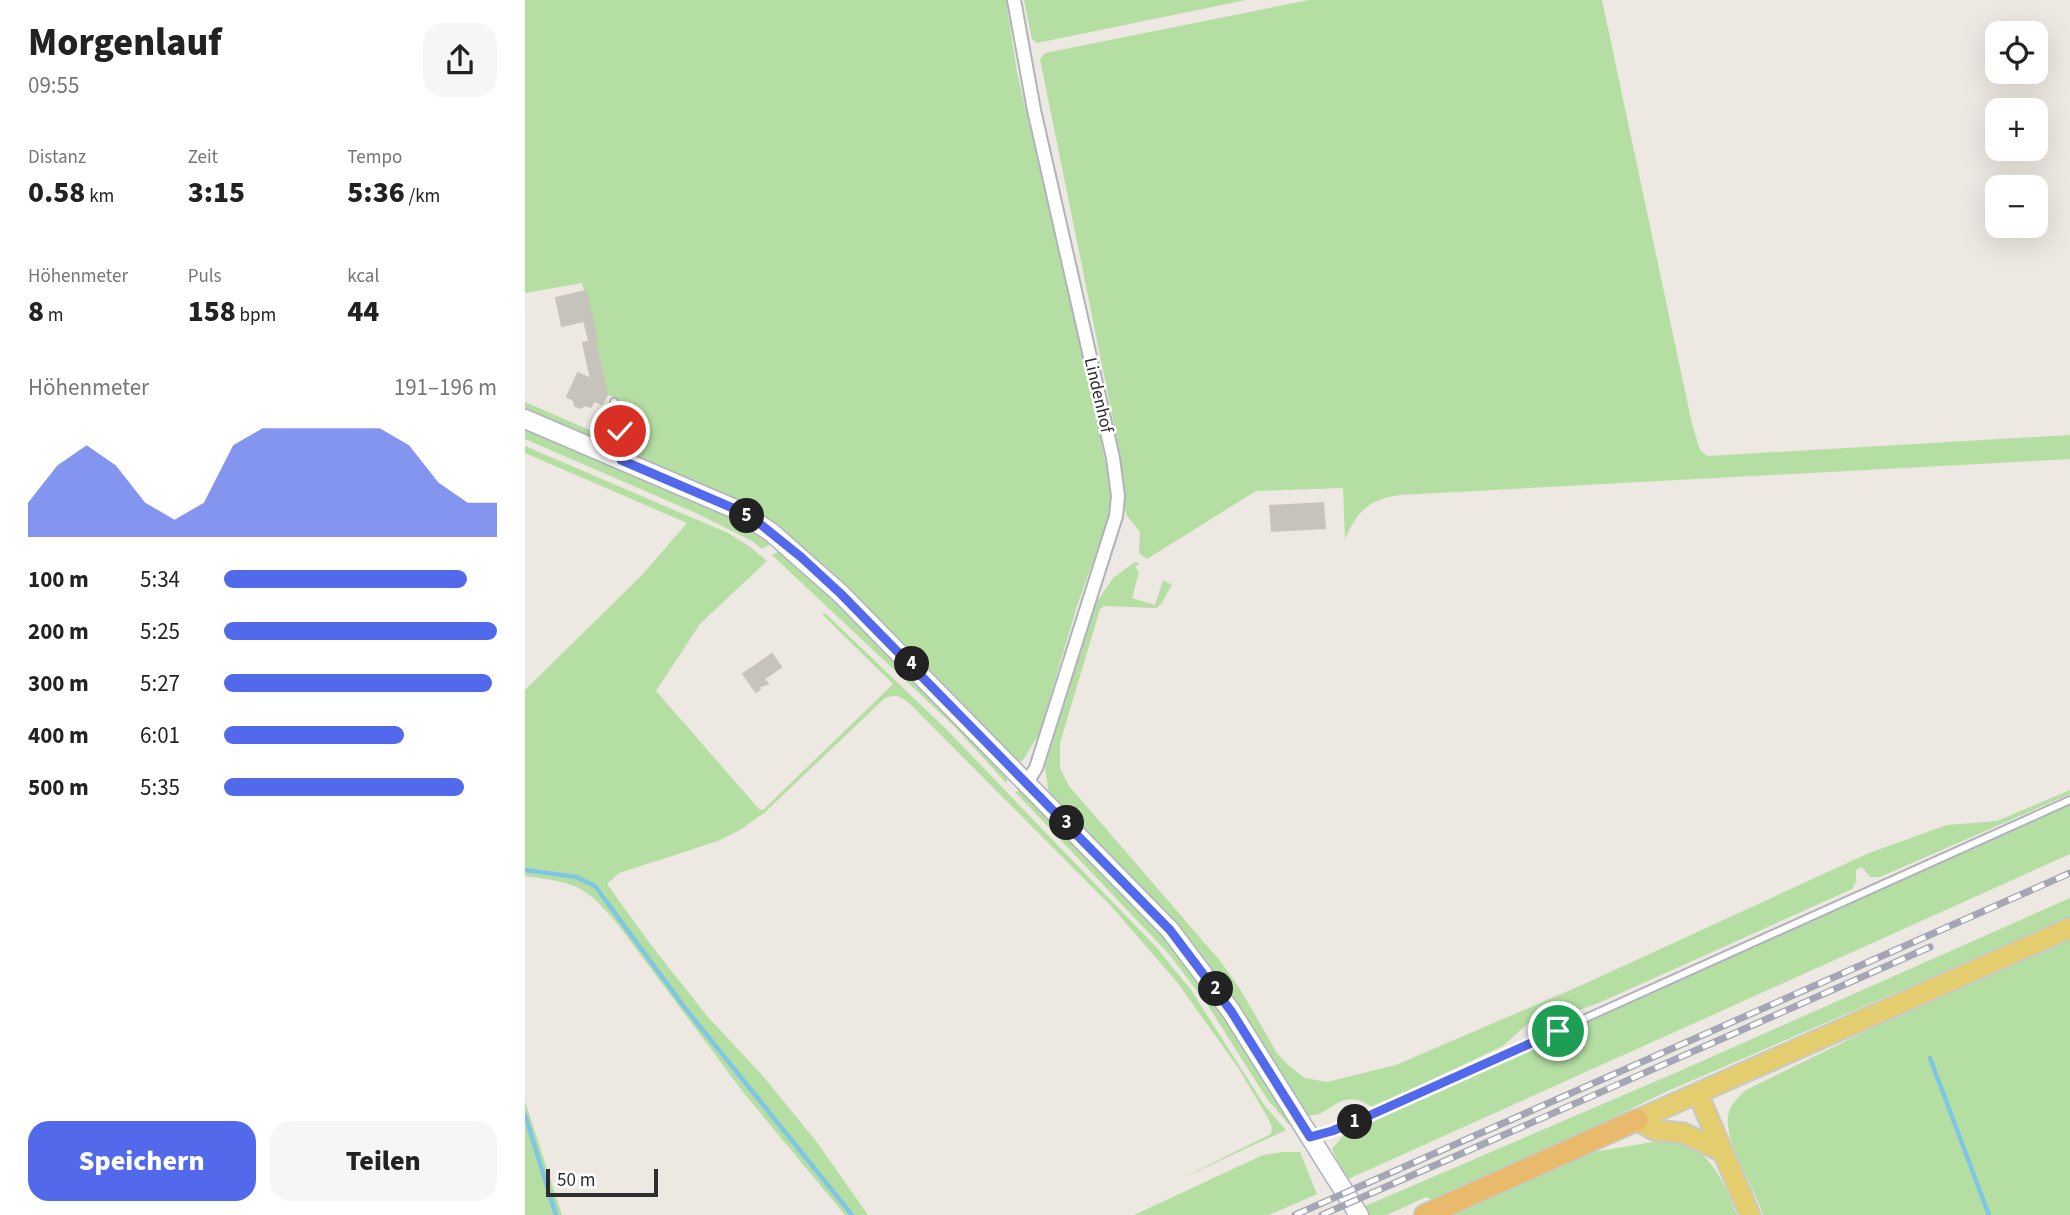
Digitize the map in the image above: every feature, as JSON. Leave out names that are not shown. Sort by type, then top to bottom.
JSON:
[{"type":"highway","points":[[1425,1215],[1637,1120]]},
{"type":"main road","points":[[525,419],[735,509],[771,532],[841,594],[1152,910],[1190,955],[1231,1011],[1359,1215]]},
{"type":"main road","points":[[1637,1120],[2070,928]]},
{"type":"main road","points":[[1698,1094],[1751,1215]]},
{"type":"main road","points":[[1637,1120],[1654,1130],[1683,1133],[1723,1152]]},
{"type":"street","name":"Lindenhof","points":[[1014,0],[1034,110],[1113,458],[1118,496],[1115,516],[1036,768],[1027,782]]},
{"type":"lane","points":[[614,402],[620,431],[621,460]]},
{"type":"lane","points":[[1310,1137],[1366,1117],[2070,800]]},
{"type":"green space","points":[[525,0],[1006,0],[1017,72],[1095,411],[1110,486],[1111,505],[1077,606],[1039,734],[1023,760],[1019,762],[1012,759],[803,550],[632,459],[617,405],[613,397],[607,395],[595,340],[597,339],[582,283],[525,293]]},
{"type":"green space","points":[[1024,0],[1246,0],[1037,43],[1032,39]]},
{"type":"green space","points":[[1309,0],[1602,0],[1692,424],[1700,450],[1707,456],[2070,435],[2070,459],[1400,495],[1380,500],[1365,508],[1345,539],[1343,488],[1256,491],[1147,559],[1139,553],[1140,532],[1127,516],[1123,505],[1120,454],[1040,59],[1045,53]]},
{"type":"green space","points":[[525,402],[617,442],[611,449],[525,413]]},
{"type":"green space","points":[[525,426],[730,516],[766,537],[769,545],[762,549],[752,541],[696,513],[525,439]]},
{"type":"green space","points":[[525,446],[728,533],[767,561],[700,624],[656,691],[759,809],[763,810],[893,684],[822,614],[826,614],[947,730],[1156,947],[1191,990],[1265,1106],[1286,1130],[1178,1180],[1271,1134],[1269,1120],[1239,1069],[1177,982],[1111,906],[909,703],[900,697],[892,696],[885,698],[764,813],[740,830],[718,841],[619,873],[607,884],[708,1017],[762,1075],[816,1141],[868,1215],[845,1215],[743,1092],[605,909],[577,887],[525,876],[525,690],[642,575],[687,523],[525,453]]},
{"type":"green space","points":[[781,550],[858,620],[1009,775],[1006,783],[954,726],[772,555]]},
{"type":"green space","points":[[1135,562],[1140,564],[1135,567],[1139,572],[1132,598],[1155,605],[1163,580],[1172,585],[1156,608],[1104,606],[1100,609],[1060,743],[1060,768],[1069,786],[1221,962],[1277,1053],[1305,1078],[1327,1082],[1396,1065],[1582,985],[1869,853],[1947,825],[1997,821],[2070,790],[2070,794],[1880,877],[1870,877],[1862,867],[1856,870],[1856,882],[1852,889],[1601,1002],[1569,1014],[1541,1016],[1503,1046],[1376,1106],[1351,1099],[1322,1113],[1306,1115],[1269,1058],[1049,796],[1045,767],[1094,606],[1113,578]]},
{"type":"green space","points":[[1023,789],[1157,926],[1219,1007],[1290,1120],[1289,1125],[1267,1099],[1207,1004],[1169,954],[1015,792]]},
{"type":"green space","points":[[2070,804],[2070,854],[1346,1180],[1332,1149],[1353,1129]]},
{"type":"green space","points":[[2070,898],[2070,917],[1661,1094],[1547,1150],[1432,1200],[1426,1197],[1387,1215],[1367,1215],[1363,1207],[1682,1070]]},
{"type":"green space","points":[[2070,938],[2070,1215],[1763,1215],[1730,1136],[1729,1112],[1743,1092],[1911,1009]]},
{"type":"green space","points":[[525,1101],[562,1215],[525,1215]]},
{"type":"green space","points":[[1665,1140],[1692,1148],[1712,1165],[1737,1215],[1451,1215],[1593,1152]]},
{"type":"green space","points":[[1300,1152],[1317,1194],[1269,1215],[1134,1215],[1263,1155]]},
{"type":"building","points":[[586,291],[597,340],[589,341],[584,321],[562,326],[556,298]]},
{"type":"building","points":[[595,340],[607,395],[602,404],[594,401],[591,407],[585,405],[581,408],[575,406],[574,400],[567,397],[578,373],[591,379],[583,343]]},
{"type":"building","points":[[1323,503],[1325,528],[1272,531],[1270,506]]},
{"type":"building","points":[[772,654],[781,667],[764,679],[768,684],[758,687],[760,689],[756,692],[743,674]]},
{"type":"waterway","points":[[525,870],[576,877],[595,886],[685,1008],[852,1215]]},
{"type":"waterway","points":[[1930,1058],[1989,1215]]},
{"type":"waterway","points":[[525,1115],[556,1215]]},
{"type":"railway","points":[[1295,1215],[2070,873]]},
{"type":"railway","points":[[1322,1215],[1930,947]]},
{"type":"route","points":[[620,431],[621,460],[735,509],[759,523],[801,557],[870,623],[1126,883],[1170,930],[1210,982],[1310,1137],[1366,1117],[1558,1031]]}]
